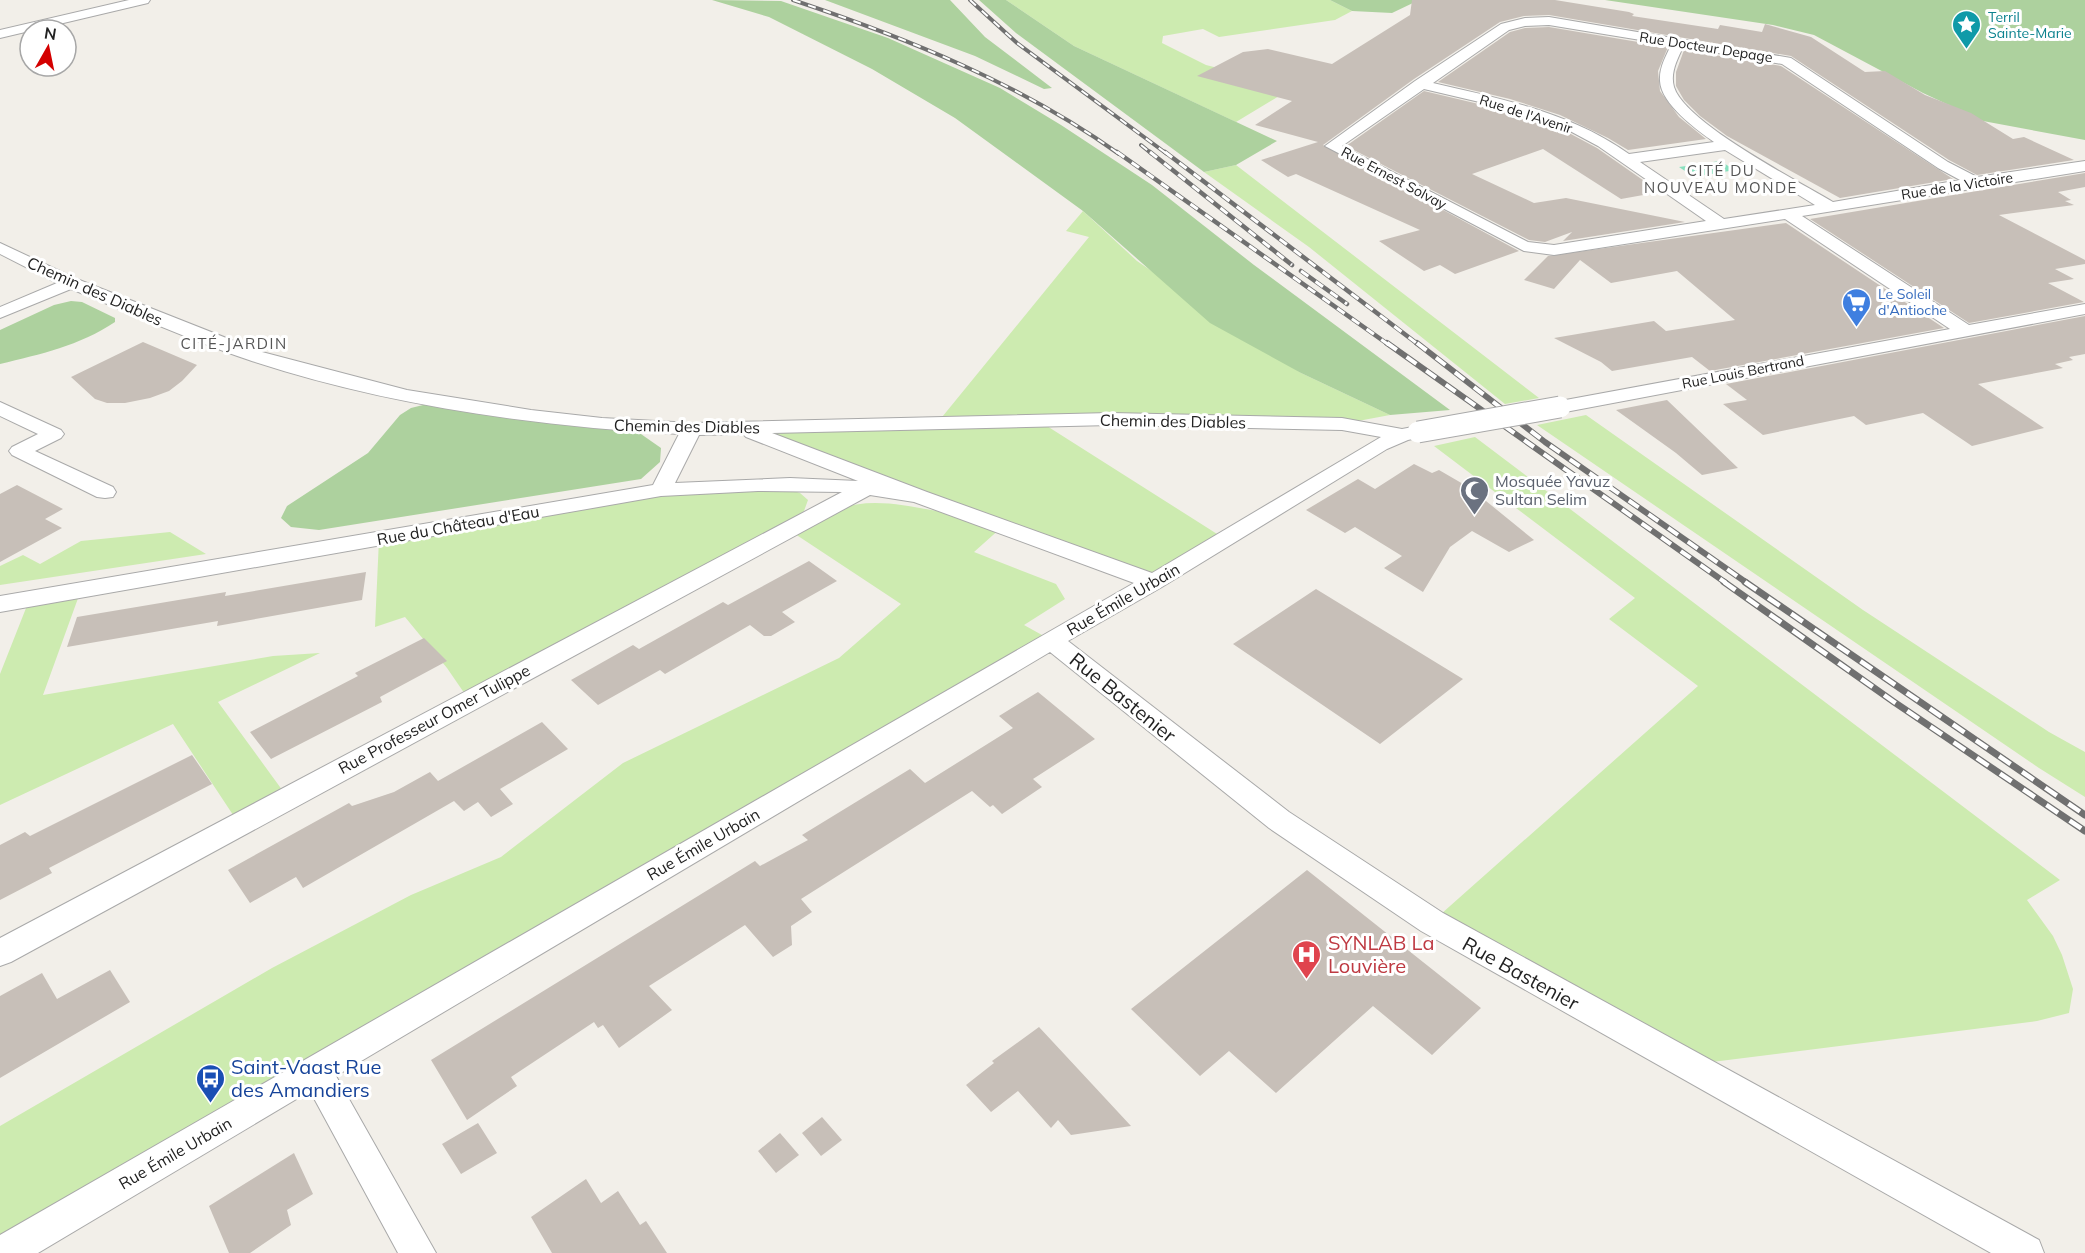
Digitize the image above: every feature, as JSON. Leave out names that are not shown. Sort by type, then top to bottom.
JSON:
[{"type":"street","points":[[0,34],[144,0]]},
{"type":"street","name":"Rue Docteur Depage","points":[[1511,24],[1549,21],[1786,61],[1943,165],[1975,182]]},
{"type":"street","name":"Rue Ernest Solvay","points":[[1511,24],[1332,146],[1524,246],[1554,250],[1721,224]]},
{"type":"street","points":[[1678,43],[1667,70],[1669,91],[1685,111],[1727,145],[1830,207]]},
{"type":"street","name":"Rue de l'Avenir","points":[[1420,84],[1512,107],[1556,121],[1594,137],[1721,224]]},
{"type":"street","points":[[1626,159],[1727,145]]},
{"type":"street","name":"Rue de la Victoire","points":[[1721,224],[2085,166]]},
{"type":"street","points":[[1788,214],[1964,330]]},
{"type":"street","name":"Chemin des Diables","points":[[0,248],[71,283],[255,356],[341,380],[456,405],[531,416],[602,424],[692,429],[1112,419],[1342,424],[1410,433]]},
{"type":"street","points":[[0,313],[71,283]]},
{"type":"street","name":"Rue Louis Bertrand","points":[[1410,433],[2085,309]]},
{"type":"street","points":[[0,408],[54,434],[19,451],[105,492]]},
{"type":"street","points":[[742,428],[919,497],[1154,582]]},
{"type":"street","points":[[661,490],[692,429]]},
{"type":"street","name":"Rue Émile Urbain","points":[[4,1253],[1051,640],[1154,582],[1380,445],[1410,433]]},
{"type":"street","name":"Rue du Château d'Eau","points":[[0,604],[661,490],[773,484],[869,487],[919,497]]},
{"type":"street","name":"Rue Professeur Omer Tulippe","points":[[0,953],[869,487]]},
{"type":"street","name":"Rue Bastenier","points":[[1051,640],[1279,820],[1432,922],[2026,1253]]},
{"type":"street","points":[[316,1071],[418,1253]]},
{"type":"green space","points":[[712,0],[781,1],[888,38],[1000,88],[1152,185],[1254,265],[1450,410],[1390,415],[1301,373],[1210,323],[1083,211],[955,118],[872,69],[769,17]]},
{"type":"green space","points":[[825,0],[950,0],[985,37],[1052,88],[1044,89],[975,56]]},
{"type":"green space","points":[[979,0],[1006,0],[1074,46],[1277,141],[1236,165],[1204,172],[1016,33]]},
{"type":"green space","points":[[1006,0],[1330,0],[1352,11],[1335,20],[1219,37],[1203,29],[1163,36],[1162,43],[1206,65],[1294,87],[1236,122],[1074,46]]},
{"type":"green space","points":[[1330,0],[1426,0],[1415,2],[1392,13],[1352,11]]},
{"type":"green space","name":"Terril Sainte-Marie","points":[[1605,0],[2085,0],[2085,140],[1983,121],[1923,93],[1814,35],[1773,25]]},
{"type":"green space","points":[[1720,161],[1735,170],[1694,177],[1679,167]]},
{"type":"green space","points":[[1236,165],[1539,398],[1505,404],[1309,247],[1204,172]]},
{"type":"green space","points":[[1083,211],[1137,261],[1301,373],[1390,415],[1342,424],[1039,421],[1225,539],[1154,582],[1002,527],[974,552],[1056,584],[1065,599],[1024,625],[1051,640],[4,1253],[0,1253],[0,1126],[272,968],[411,895],[501,857],[623,763],[839,658],[901,604],[792,532],[838,509],[865,503],[893,504],[948,513],[742,428],[938,422],[1089,237],[1066,231]]},
{"type":"green space","points":[[71,301],[82,302],[115,318],[115,322],[74,343],[0,364],[0,330],[54,305]]},
{"type":"green space","points":[[439,401],[628,425],[661,448],[660,462],[641,479],[319,530],[291,527],[281,518],[287,506],[368,453],[400,415],[411,408]]},
{"type":"green space","points":[[1586,415],[1863,610],[2049,732],[2085,752],[2085,797],[2039,768],[1537,425]]},
{"type":"green space","points":[[1475,437],[2060,880],[2027,900],[2053,936],[2062,955],[2073,989],[2069,1013],[2037,1021],[1688,1065],[1432,922],[1698,686],[1609,619],[1635,598],[1434,446]]},
{"type":"green space","points":[[785,488],[800,493],[808,500],[804,511],[784,525],[469,700],[447,668],[405,617],[375,627],[379,539],[661,490]]},
{"type":"green space","points":[[170,532],[206,554],[0,585],[0,566],[23,555],[40,564],[81,541]]},
{"type":"green space","points":[[81,590],[43,695],[273,656],[320,653],[218,702],[288,798],[239,824],[173,724],[0,805],[0,674],[30,598]]},
{"type":"building","points":[[1412,0],[1555,0],[1629,12],[1634,14],[1632,16],[1718,29],[1720,25],[1762,32],[1765,24],[1811,37],[1865,72],[1885,71],[1925,95],[1971,113],[2013,139],[2024,137],[2074,160],[1977,175],[1949,160],[1791,56],[1549,15],[1524,16],[1500,22],[1414,79],[1323,145],[1519,251],[1455,274],[1440,265],[1424,271],[1379,241],[1420,230],[1296,174],[1288,177],[1261,160],[1318,142],[1255,125],[1292,101],[1197,76],[1243,52],[1268,49],[1332,64],[1410,15]]},
{"type":"building","points":[[1549,27],[1668,47],[1658,71],[1660,91],[1679,117],[1706,139],[1628,150],[1560,115],[1510,99],[1438,82],[1510,32],[1525,28]]},
{"type":"building","points":[[1684,50],[1781,66],[1953,179],[1840,198],[1727,136],[1700,116],[1684,100],[1676,86],[1676,72]]},
{"type":"building","points":[[1424,91],[1504,110],[1569,133],[1597,148],[1660,192],[1621,199],[1543,149],[1472,174],[1534,203],[1566,198],[1685,222],[1563,241],[1572,232],[1545,242],[1529,240],[1346,146]]},
{"type":"building","points":[[2085,173],[2085,187],[2058,192],[2071,200],[2065,201],[2074,205],[1999,215],[2085,260],[2085,264],[2055,269],[2074,279],[2048,283],[2084,302],[1969,323],[1810,219]]},
{"type":"building","points":[[1786,223],[1944,328],[1710,371],[1692,357],[1612,371],[1601,362],[1554,338],[1654,321],[1666,331],[1735,320],[1677,271],[1611,283],[1580,260],[1554,289],[1524,280],[1548,256]]},
{"type":"building","points":[[2085,316],[2085,354],[2069,357],[2073,360],[2055,364],[2063,368],[1978,384],[2044,428],[1972,446],[1923,413],[1866,425],[1854,416],[1763,435],[1723,404],[1747,400],[1726,384]]},
{"type":"building","points":[[143,342],[197,365],[169,391],[125,403],[107,403],[95,399],[71,377]]},
{"type":"building","points":[[1667,400],[1738,468],[1702,475],[1676,453],[1616,410]]},
{"type":"building","points":[[1414,464],[1432,473],[1439,470],[1470,488],[1534,540],[1509,552],[1472,531],[1450,547],[1423,592],[1384,568],[1402,556],[1355,527],[1345,533],[1306,510],[1358,479],[1375,489]]},
{"type":"building","points":[[17,485],[63,509],[45,519],[62,528],[0,562],[0,494]]},
{"type":"building","points":[[809,561],[837,581],[782,612],[795,622],[771,636],[764,636],[750,625],[665,674],[660,670],[598,705],[571,680],[633,645],[639,649],[723,602],[728,605]]},
{"type":"building","points":[[366,572],[362,600],[217,626],[218,621],[67,647],[77,617],[226,592],[225,596]]},
{"type":"building","points":[[1316,589],[1463,679],[1380,744],[1233,644]]},
{"type":"building","points":[[424,638],[447,661],[380,697],[382,702],[271,759],[250,732],[358,676],[355,673]]},
{"type":"building","points":[[1038,692],[1095,739],[1033,779],[1042,787],[1002,814],[972,791],[801,899],[812,912],[791,926],[792,945],[773,957],[745,925],[649,986],[672,1010],[619,1048],[603,1025],[598,1028],[594,1022],[511,1077],[517,1086],[467,1120],[431,1060],[755,861],[760,866],[808,840],[802,835],[910,769],[925,783],[1013,728],[999,716]]},
{"type":"building","points":[[542,722],[568,749],[500,789],[513,804],[491,817],[478,802],[464,811],[454,801],[303,888],[296,877],[250,903],[228,870],[349,803],[352,806],[394,792],[430,772],[438,781]]},
{"type":"building","points":[[192,755],[212,784],[49,868],[52,873],[0,900],[0,845],[25,832],[30,836]]},
{"type":"building","name":"SYNLAB La Louvière","points":[[1307,870],[1481,1008],[1432,1055],[1373,1006],[1276,1093],[1229,1051],[1200,1076],[1131,1009]]},
{"type":"building","points":[[110,970],[130,1002],[0,1078],[0,996],[42,973],[57,999]]},
{"type":"building","points":[[1039,1027],[1131,1126],[1071,1135],[1058,1120],[1051,1128],[1018,1091],[991,1112],[966,1085],[994,1063],[992,1061]]},
{"type":"building","points":[[822,1117],[842,1140],[821,1156],[802,1133]]},
{"type":"building","points":[[478,1123],[497,1153],[461,1174],[442,1144]]},
{"type":"building","points":[[780,1133],[799,1155],[776,1173],[758,1151]]},
{"type":"building","points":[[294,1153],[313,1194],[287,1210],[291,1225],[250,1253],[229,1253],[209,1206]]},
{"type":"building","points":[[586,1179],[601,1203],[618,1191],[640,1225],[646,1221],[667,1253],[552,1253],[531,1217]]},
{"type":"railway","points":[[793,0],[878,30],[962,65],[1043,106],[1119,154]]},
{"type":"railway","points":[[970,0],[1017,43],[1167,154]]},
{"type":"railway","points":[[1141,145],[1152,154]]},
{"type":"railway","points":[[1117,152],[1389,345]]},
{"type":"railway","points":[[1150,152],[1292,265]]},
{"type":"railway","points":[[1165,152],[1419,345]]},
{"type":"railway","points":[[1301,271],[1347,304]]},
{"type":"railway","points":[[1387,343],[1726,583]]},
{"type":"railway","points":[[1417,343],[1545,442],[1747,583]]},
{"type":"railway","points":[[1724,582],[1894,702],[2085,831]]},
{"type":"railway","points":[[1745,582],[2085,815]]},
{"type":"place","name":"Terril Sainte-Marie","points":[[1967,50]]},
{"type":"place","name":"Le Soleil d'Antioche","points":[[1857,328]]},
{"type":"place","name":"Mosquée Yavuz Sultan Selim","points":[[1474,516]]},
{"type":"place","name":"SYNLAB La Louvière","points":[[1307,980]]},
{"type":"place","name":"Saint-Vaast Rue des Amandiers","points":[[210,1104]]},
{"type":"district","name":"CITÉ DU NOUVEAU MONDE","points":[[1721,178]]},
{"type":"district","name":"CITÉ-JARDIN","points":[[234,343]]}]
